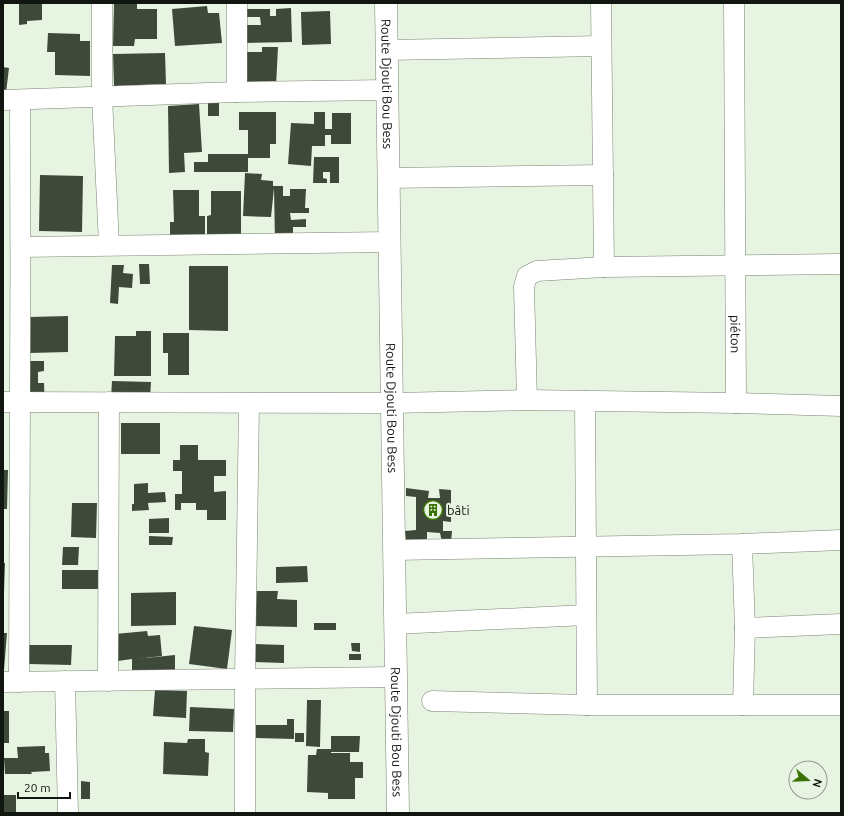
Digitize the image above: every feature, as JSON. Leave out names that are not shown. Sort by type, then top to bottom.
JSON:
[{"type":"main road","name":"Route Djouti Bou Bess","points":[[386,3],[398,813]]},
{"type":"street","points":[[102,3],[102,96],[109,245]]},
{"type":"street","points":[[237,3],[237,92]]},
{"type":"street","points":[[601,3],[604,267]]},
{"type":"street","name":"piéton","points":[[734,3],[736,403]]},
{"type":"street","points":[[387,50],[601,46]]},
{"type":"street","points":[[387,90],[237,92],[11,100],[21,247],[12,402],[11,682],[396,677]]},
{"type":"street","points":[[388,178],[603,175]]},
{"type":"street","points":[[21,247],[389,242]]},
{"type":"street","points":[[527,400],[524,287],[527,276],[537,271],[604,267],[736,264],[841,264]]},
{"type":"street","points":[[12,402],[392,403],[527,400],[841,406]]},
{"type":"street","points":[[585,401],[587,705]]},
{"type":"street","points":[[108,681],[109,402]]},
{"type":"street","points":[[245,813],[245,679],[250,403]]},
{"type":"street","points":[[394,550],[742,544],[841,540]]},
{"type":"street","points":[[742,544],[745,628],[743,705]]},
{"type":"street","points":[[396,624],[586,615]]},
{"type":"street","points":[[745,628],[841,624]]},
{"type":"street","points":[[65,681],[68,813]]},
{"type":"street","points":[[432,702],[587,705],[841,705]]},
{"type":"building","points":[[19,3],[42,3],[42,20],[27,21],[27,24],[19,25]]},
{"type":"building","points":[[114,3],[137,3],[137,9],[157,9],[157,39],[135,39],[134,46],[113,46]]},
{"type":"building","points":[[207,6],[208,13],[219,13],[222,43],[175,46],[172,9]]},
{"type":"building","points":[[291,8],[292,42],[245,43],[245,25],[261,25],[260,17],[241,17],[241,9],[270,9],[270,16],[276,16],[276,9]]},
{"type":"building","points":[[330,11],[331,44],[302,45],[301,12]]},
{"type":"building","points":[[48,33],[80,34],[80,41],[90,41],[90,76],[55,75],[55,52],[47,52]]},
{"type":"building","points":[[262,47],[278,47],[276,86],[243,85],[245,52],[262,52]]},
{"type":"building","points":[[165,53],[166,84],[114,86],[113,54]]},
{"type":"building","points":[[3,67],[9,68],[6,93],[3,92]]},
{"type":"building","points":[[208,99],[219,99],[219,116],[208,116]]},
{"type":"building","points":[[199,104],[202,152],[184,153],[185,172],[169,173],[168,106]]},
{"type":"building","points":[[239,112],[276,112],[276,144],[270,144],[270,158],[248,158],[248,172],[194,172],[194,162],[208,162],[208,154],[248,154],[248,130],[239,130]]},
{"type":"building","points":[[314,112],[325,112],[325,129],[332,129],[332,113],[351,113],[351,144],[331,144],[331,135],[325,135],[325,146],[312,146],[311,166],[288,164],[291,123],[314,124]]},
{"type":"building","points":[[314,157],[339,157],[339,183],[330,183],[330,172],[323,172],[323,178],[327,179],[327,183],[313,183]]},
{"type":"building","points":[[245,173],[262,174],[261,180],[273,181],[273,186],[283,186],[283,196],[290,196],[290,189],[306,189],[305,208],[309,208],[309,213],[290,213],[291,220],[306,219],[306,227],[293,227],[293,242],[275,242],[274,188],[271,217],[243,216]]},
{"type":"building","points":[[40,175],[83,176],[82,232],[39,231]]},
{"type":"building","points":[[173,190],[199,190],[199,216],[205,216],[205,236],[170,241],[170,222],[174,222]]},
{"type":"building","points":[[211,191],[241,191],[241,242],[207,243],[207,216],[211,215]]},
{"type":"building","points":[[139,264],[149,264],[150,284],[140,284]]},
{"type":"building","points":[[112,265],[124,265],[123,273],[133,274],[132,288],[119,287],[118,304],[110,303]]},
{"type":"building","points":[[189,266],[228,266],[228,331],[189,330]]},
{"type":"building","points":[[68,316],[68,352],[30,353],[30,317]]},
{"type":"building","points":[[136,331],[151,331],[151,376],[114,376],[115,336],[136,336]]},
{"type":"building","points":[[163,333],[189,333],[189,375],[168,375],[168,353],[163,353]]},
{"type":"building","points":[[20,361],[44,361],[44,371],[38,372],[38,383],[44,383],[45,410],[21,409]]},
{"type":"building","points":[[112,381],[151,382],[150,399],[111,398]]},
{"type":"building","points":[[121,423],[160,423],[160,454],[121,454]]},
{"type":"building","points":[[180,445],[198,445],[198,460],[226,460],[226,476],[214,476],[214,492],[226,491],[226,520],[207,520],[207,510],[196,510],[196,503],[181,503],[181,510],[175,510],[175,494],[182,494],[182,471],[173,471],[173,460],[180,460]]},
{"type":"building","points":[[3,470],[8,470],[7,509],[3,509]]},
{"type":"building","points":[[148,483],[148,493],[165,492],[166,502],[148,503],[149,510],[132,511],[132,504],[134,504],[134,484]]},
{"type":"building","name":"bâti","points":[[406,488],[429,491],[428,498],[440,498],[439,489],[451,490],[451,522],[443,521],[443,531],[452,531],[451,542],[442,542],[440,533],[427,532],[427,541],[406,540],[405,531],[416,530],[416,497],[406,496]]},
{"type":"building","points":[[72,503],[97,503],[96,538],[71,537]]},
{"type":"building","points":[[169,518],[169,533],[149,533],[149,519]]},
{"type":"building","points":[[149,536],[173,537],[172,545],[149,545]]},
{"type":"building","points":[[63,547],[79,547],[78,565],[62,565]]},
{"type":"building","points":[[3,563],[5,563],[4,592],[3,592]]},
{"type":"building","points":[[307,566],[308,582],[276,583],[276,567]]},
{"type":"building","points":[[62,570],[98,570],[98,589],[62,589]]},
{"type":"building","points":[[252,591],[278,591],[277,599],[297,600],[297,627],[252,626]]},
{"type":"building","points":[[176,592],[176,625],[131,626],[131,593]]},
{"type":"building","points":[[314,623],[336,623],[336,630],[314,630]]},
{"type":"building","points":[[194,626],[232,630],[227,669],[189,664]]},
{"type":"building","points":[[147,631],[148,636],[160,635],[162,656],[136,659],[175,655],[175,671],[132,674],[132,659],[118,661],[115,634]]},
{"type":"building","points":[[3,633],[7,633],[4,670],[3,670]]},
{"type":"building","points":[[351,643],[360,643],[360,652],[352,651]]},
{"type":"building","points":[[254,644],[284,645],[284,663],[253,662]]},
{"type":"building","points":[[29,645],[72,645],[71,665],[29,664]]},
{"type":"building","points":[[349,654],[361,654],[361,660],[349,660]]},
{"type":"building","points":[[155,690],[187,691],[186,718],[153,716]]},
{"type":"building","points":[[307,700],[321,700],[320,747],[306,746]]},
{"type":"building","points":[[190,707],[234,709],[233,732],[189,731]]},
{"type":"building","points":[[3,711],[9,711],[9,743],[3,743]]},
{"type":"building","points":[[287,719],[294,719],[294,739],[256,738],[256,725],[287,725]]},
{"type":"building","points":[[295,733],[304,733],[304,742],[295,742]]},
{"type":"building","points":[[331,736],[360,736],[359,752],[331,752],[350,753],[350,762],[363,762],[363,778],[355,778],[355,799],[328,799],[328,793],[307,792],[308,755],[316,755],[317,749],[331,749]]},
{"type":"building","points":[[188,739],[205,739],[205,752],[209,753],[208,776],[163,774],[164,742],[187,743]]},
{"type":"building","points":[[45,746],[45,753],[49,753],[50,771],[31,772],[32,774],[5,774],[4,758],[18,758],[17,747]]},
{"type":"building","points":[[81,781],[90,782],[90,799],[81,799]]},
{"type":"building","points":[[3,795],[16,795],[16,813],[3,813]]},
{"type":"place","name":"bâti","points":[[433,510]]}]
